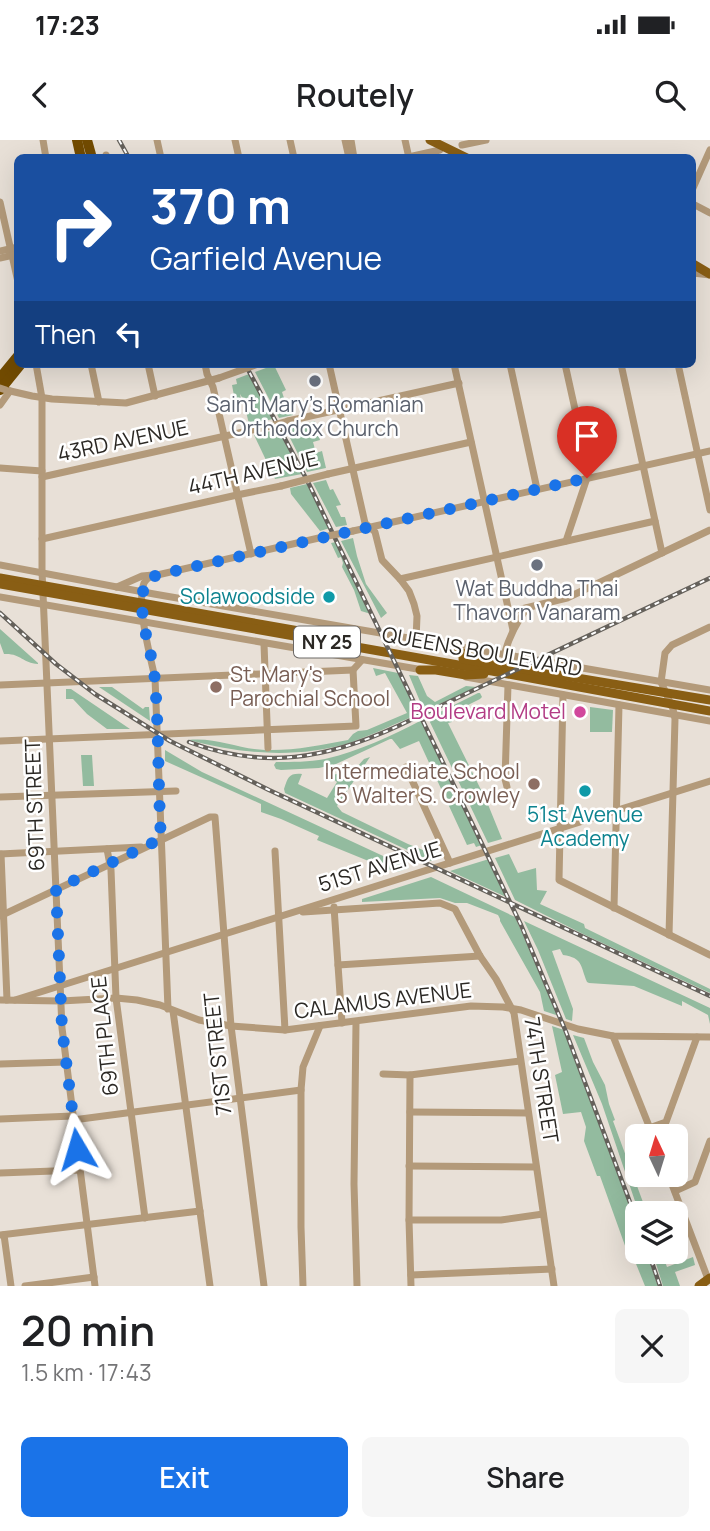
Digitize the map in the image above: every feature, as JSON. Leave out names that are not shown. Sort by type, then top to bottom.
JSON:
[{"type":"highway","points":[[0,378],[14,361]]},
{"type":"highway","points":[[4,390],[18,368]]},
{"type":"main road","points":[[430,140],[459,154]]},
{"type":"main road","name":"QUEENS BOULEVARD","points":[[0,578],[43,589]]},
{"type":"main road","name":"QUEENS BOULEVARD","points":[[0,584],[143,601],[533,670],[667,698],[710,711]]},
{"type":"main road","name":"QUEENS BOULEVARD","points":[[143,601],[416,657],[509,680],[710,701]]},
{"type":"main road","points":[[449,645],[458,653],[533,670]]},
{"type":"main road","points":[[420,670],[469,675],[478,673],[509,680]]},
{"type":"main road","points":[[699,1286],[709,1278]]},
{"type":"street","points":[[461,143],[486,140]]},
{"type":"street","points":[[419,154],[440,149],[442,146]]},
{"type":"street","points":[[696,181],[710,151]]},
{"type":"street","points":[[0,202],[14,251]]},
{"type":"street","points":[[0,251],[14,251]]},
{"type":"street","points":[[0,258],[14,251]]},
{"type":"street","name":"69TH STREET","points":[[37,368],[42,398],[43,589],[62,1028],[95,1286]]},
{"type":"street","points":[[92,368],[99,402]]},
{"type":"street","points":[[149,368],[155,396]]},
{"type":"street","points":[[206,368],[214,387],[251,554]]},
{"type":"street","points":[[0,405],[4,390],[42,398],[126,403],[211,381],[247,368]]},
{"type":"street","points":[[330,368],[365,523],[374,532],[382,560],[409,591],[417,616],[416,640]]},
{"type":"street","points":[[455,368],[513,630]]},
{"type":"street","points":[[511,368],[537,489]]},
{"type":"street","points":[[566,368],[588,468],[566,541]]},
{"type":"street","points":[[622,368],[662,553]]},
{"type":"street","points":[[679,368],[710,510]]},
{"type":"street","name":"43RD AVENUE","points":[[0,468],[42,474],[459,383]]},
{"type":"street","name":"44TH AVENUE","points":[[42,539],[471,442]]},
{"type":"street","points":[[117,587],[142,576],[157,575],[710,451]]},
{"type":"street","points":[[400,579],[655,521]]},
{"type":"street","points":[[509,612],[568,598],[710,530]]},
{"type":"street","name":"QUEENS BOULEVARD","points":[[0,565],[117,587],[143,601],[449,645],[710,690]]},
{"type":"street","points":[[157,575],[146,580],[143,622],[155,678],[166,952],[171,1010],[210,1286]]},
{"type":"street","name":"QUEENS BOULEVARD","points":[[0,597],[420,670]]},
{"type":"street","points":[[504,655],[517,621],[528,608]]},
{"type":"street","points":[[669,935],[674,715],[661,682],[664,655],[668,648],[710,627]]},
{"type":"street","points":[[264,644],[268,748]]},
{"type":"street","points":[[0,741],[356,726],[351,671],[344,657]]},
{"type":"street","points":[[0,685],[351,671],[362,660]]},
{"type":"street","points":[[507,787],[505,779],[509,680]]},
{"type":"street","name":"QUEENS BOULEVARD","points":[[509,680],[563,695],[710,721]]},
{"type":"street","points":[[563,695],[559,880],[710,955]]},
{"type":"street","points":[[614,908],[619,705]]},
{"type":"street","points":[[405,768],[450,863]]},
{"type":"street","name":"51ST AVENUE","points":[[7,1000],[710,781]]},
{"type":"street","points":[[0,797],[176,791]]},
{"type":"street","name":"71ST STREET","points":[[161,839],[215,817],[230,1026],[264,1286]]},
{"type":"street","points":[[2,915],[161,839]]},
{"type":"street","points":[[7,1000],[1,854],[145,847]]},
{"type":"street","name":"69TH PLACE","points":[[107,849],[110,863],[116,998],[145,1218]]},
{"type":"street","points":[[275,852],[285,1030]]},
{"type":"street","points":[[292,913],[357,909],[355,893]]},
{"type":"street","points":[[333,900],[342,1023]]},
{"type":"street","name":"74TH STREET","points":[[357,909],[440,903],[455,909],[512,1008],[554,1286]]},
{"type":"street","points":[[338,965],[480,956]]},
{"type":"street","name":"CALAMUS AVENUE","points":[[7,1000],[116,998],[144,1001],[199,1020],[230,1026],[285,1030],[471,1006],[512,1008],[578,1029],[613,1036],[710,1037]]},
{"type":"street","points":[[356,1021],[357,1286]]},
{"type":"street","points":[[303,1286],[303,1067],[320,1026]]},
{"type":"street","points":[[613,1036],[648,1124]]},
{"type":"street","points":[[663,1124],[697,1037]]},
{"type":"street","points":[[383,1074],[410,1075],[520,1061]]},
{"type":"street","points":[[0,1064],[66,1062]]},
{"type":"street","points":[[410,1075],[411,1286]]},
{"type":"street","points":[[0,1119],[73,1118],[131,1113],[302,1090]]},
{"type":"street","points":[[410,1112],[528,1113]]},
{"type":"street","points":[[675,1191],[695,1182],[710,1141]]},
{"type":"street","points":[[409,1166],[536,1167]]},
{"type":"street","points":[[0,1173],[79,1170]]},
{"type":"street","points":[[673,1187],[709,1278]]},
{"type":"street","points":[[11,1286],[2,1235],[200,1211]]},
{"type":"street","points":[[409,1220],[501,1220],[543,1214]]},
{"type":"street","points":[[411,1275],[552,1269]]},
{"type":"street","points":[[25,1286],[94,1277]]},
{"type":"green space","points":[[275,368],[286,390],[282,392],[285,401],[290,400],[293,415],[279,418],[255,372]]},
{"type":"green space","points":[[249,374],[273,419],[249,424],[240,394],[242,404],[236,406],[232,385],[237,384],[236,379]]},
{"type":"green space","points":[[315,421],[320,440],[313,442],[316,453],[322,451],[326,468],[307,472],[285,428]]},
{"type":"green space","points":[[280,429],[302,474],[275,479],[254,435]]},
{"type":"green space","points":[[326,480],[341,505],[336,506],[341,517],[345,517],[347,525],[336,527],[313,483]]},
{"type":"green space","points":[[307,484],[330,528],[320,531],[291,494],[290,488]]},
{"type":"green space","points":[[353,538],[366,584],[387,613],[381,618],[341,541]]},
{"type":"green space","points":[[336,542],[371,614],[361,611],[342,567],[341,557],[338,558],[331,543]]},
{"type":"green space","points":[[0,629],[38,664],[4,654],[0,643]]},
{"type":"green space","points":[[373,668],[398,673],[419,714],[349,743],[309,751],[268,753],[228,749],[188,740],[208,740],[275,750],[348,740],[358,731],[367,730],[407,713],[385,673],[376,676]]},
{"type":"green space","points":[[409,675],[418,676],[427,696],[435,702],[466,686],[477,687],[424,711]]},
{"type":"green space","points":[[99,687],[112,687],[143,709],[149,707],[150,721]]},
{"type":"green space","points":[[66,689],[71,689],[130,729],[107,729],[73,699],[66,699]]},
{"type":"green space","points":[[478,693],[482,697],[480,699],[450,714],[452,722],[448,723],[502,839],[488,843],[428,718]]},
{"type":"green space","points":[[590,707],[613,710],[612,732],[590,732]]},
{"type":"green space","points":[[422,720],[482,845],[467,845],[419,741],[400,749],[390,739],[336,764],[319,768],[281,770],[274,765],[276,762],[313,761],[338,756],[375,743]]},
{"type":"green space","points":[[165,750],[202,772],[409,868],[393,871],[317,840],[319,836],[261,812],[261,804],[165,761]]},
{"type":"green space","points":[[81,755],[92,755],[94,786],[83,786]]},
{"type":"green space","points":[[370,757],[337,806],[342,812],[428,852],[435,860],[431,861],[285,793],[284,789],[290,777],[302,774],[298,784],[327,798],[337,782],[331,778],[333,775],[350,775],[364,759]]},
{"type":"green space","points":[[509,854],[518,873],[536,868],[537,890],[547,891],[540,904],[710,989],[710,993],[515,900],[495,858]]},
{"type":"green space","points":[[489,859],[506,897],[450,871]]},
{"type":"green space","points":[[431,877],[515,917],[559,1016],[544,1011],[540,992],[498,915],[467,903],[455,903],[440,898],[362,902],[362,899]]},
{"type":"green space","points":[[524,921],[710,1008],[710,1024],[708,1015],[682,1001],[682,1006],[634,986],[587,982],[578,960],[563,955],[560,949],[552,951],[573,1009],[572,1021],[566,1019]]},
{"type":"green space","points":[[552,1026],[564,1030],[566,1034],[628,1201],[625,1201],[625,1246],[600,1176],[597,1176],[584,1141],[586,1127],[581,1112],[563,1114],[555,1075],[562,1072]]},
{"type":"green space","points":[[573,1035],[584,1038],[605,1085],[615,1120],[613,1121],[625,1153],[625,1172],[602,1104]]},
{"type":"green space","points":[[630,1187],[637,1187],[643,1201],[635,1201]]},
{"type":"green space","points":[[693,1257],[695,1265],[675,1272],[680,1286],[663,1286],[656,1264],[666,1264],[667,1267],[688,1264],[688,1259]]},
{"type":"green space","points":[[636,1264],[650,1264],[658,1286],[645,1286]]},
{"type":"railway","points":[[119,140],[127,154]]},
{"type":"railway","points":[[247,368],[308,482],[521,925],[566,1032],[629,1201]]},
{"type":"railway","points":[[189,742],[217,751],[269,758],[295,757],[346,746],[398,726],[710,578]]},
{"type":"railway","points":[[0,613],[56,664],[95,694],[170,741],[710,996]]},
{"type":"railway","points":[[652,1264],[660,1286]]},
{"type":"place","name":"Saint Mary's Romanian Orthodox Church","points":[[315,381]]},
{"type":"place","name":"Wat Buddha Thai Thavorn Vanaram","points":[[537,565]]},
{"type":"place","name":"Solawoodside","points":[[329,597]]},
{"type":"place","name":"St. Mary's Parochial School","points":[[216,687]]},
{"type":"place","name":"Boulevard Motel","points":[[580,712]]},
{"type":"place","name":"Intermediate School 5 Walter S. Crowley","points":[[534,784]]},
{"type":"place","name":"51st Avenue Academy","points":[[585,791]]},
{"type":"route","points":[[77,1149],[62,1028],[56,889],[161,839],[155,678],[143,626],[143,592],[146,580],[157,575],[587,478]]}]
